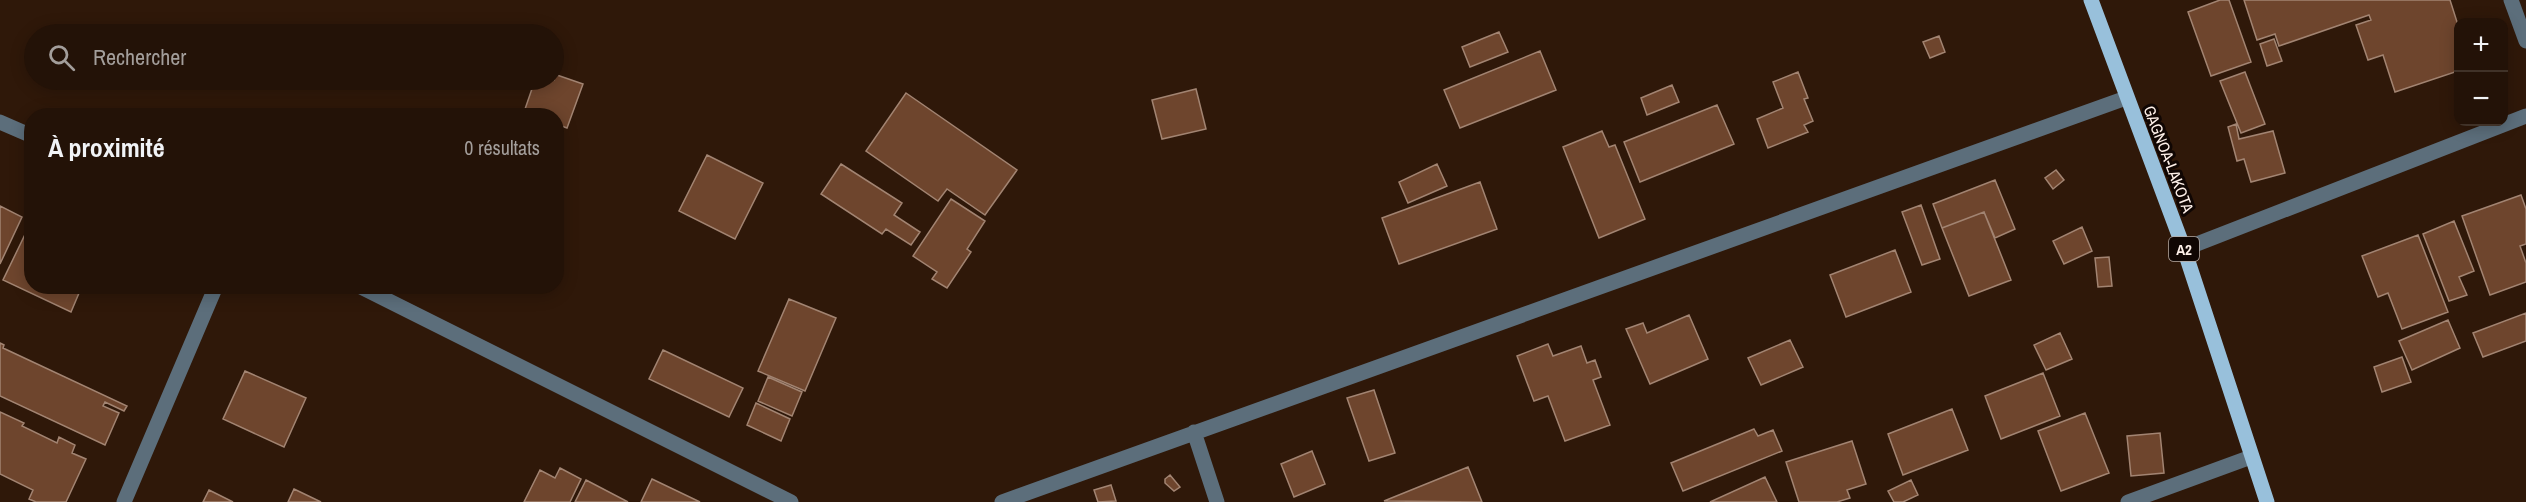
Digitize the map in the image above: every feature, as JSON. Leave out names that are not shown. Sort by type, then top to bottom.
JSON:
[{"type":"main road","name":"GAGNOA-LAKOTA","points":[[2091,0],[2184,249],[2267,502]]},
{"type":"street","points":[[2511,0],[2526,41]]},
{"type":"street","points":[[1002,502],[2126,98]]},
{"type":"street","points":[[2184,249],[2526,116]]},
{"type":"street","points":[[0,122],[24,132]]},
{"type":"street","points":[[124,502],[213,294]]},
{"type":"street","points":[[375,294],[791,502]]},
{"type":"street","points":[[1194,432],[1217,502]]},
{"type":"street","points":[[2128,502],[2251,458]]},
{"type":"building","points":[[2220,0],[2229,0],[2251,62],[2211,76],[2188,12]]},
{"type":"building","points":[[2244,0],[2450,0],[2456,18],[2454,72],[2395,92],[2383,55],[2368,60],[2356,25],[2371,20],[2369,15],[2279,46],[2275,34],[2257,40]]},
{"type":"building","points":[[1499,32],[1508,52],[1470,67],[1462,47]]},
{"type":"building","points":[[1939,36],[1945,52],[1930,58],[1923,42]]},
{"type":"building","points":[[2274,39],[2282,61],[2267,66],[2260,44]]},
{"type":"building","points":[[1540,51],[1556,90],[1460,128],[1444,90]]},
{"type":"building","points":[[1798,72],[1808,98],[1804,99],[1813,121],[1804,125],[1808,132],[1768,148],[1757,119],[1783,108],[1773,82]]},
{"type":"building","points":[[2245,72],[2265,124],[2241,133],[2220,81]]},
{"type":"building","points":[[564,77],[583,84],[567,128],[564,127],[564,108],[525,108],[532,90],[564,90]]},
{"type":"building","points":[[1672,85],[1679,102],[1647,115],[1641,98]]},
{"type":"building","points":[[1196,89],[1206,129],[1162,139],[1152,100]]},
{"type":"building","points":[[906,93],[1017,170],[985,215],[947,189],[938,201],[866,151]]},
{"type":"building","points":[[1717,105],[1734,144],[1640,182],[1624,142]]},
{"type":"building","points":[[2236,124],[2239,139],[2273,131],[2285,173],[2251,182],[2244,159],[2237,161],[2228,127]]},
{"type":"building","points":[[1602,131],[1609,147],[1615,145],[1645,219],[1599,238],[1563,147]]},
{"type":"building","points":[[707,155],[763,183],[735,239],[679,211]]},
{"type":"building","points":[[841,164],[902,203],[894,215],[920,232],[911,245],[886,229],[882,234],[821,194]]},
{"type":"building","points":[[1437,164],[1447,186],[1408,203],[1399,182]]},
{"type":"building","points":[[2056,170],[2064,180],[2053,189],[2045,178]]},
{"type":"building","points":[[1995,180],[2015,229],[1995,238],[1984,212],[1942,228],[1933,204]]},
{"type":"building","points":[[1480,182],[1497,229],[1399,264],[1382,218]]},
{"type":"building","points":[[2521,195],[2526,209],[2526,244],[2520,246],[2526,263],[2526,282],[2490,295],[2462,216]]},
{"type":"building","points":[[951,199],[985,221],[967,249],[971,252],[947,288],[932,279],[937,272],[913,256]]},
{"type":"building","points":[[1921,205],[1940,259],[1922,265],[1902,212]]},
{"type":"building","points":[[0,206],[22,217],[0,264]]},
{"type":"building","points":[[1984,212],[2011,280],[1969,296],[1942,228]]},
{"type":"building","points":[[2454,221],[2474,271],[2459,277],[2467,295],[2449,301],[2423,234]]},
{"type":"building","points":[[2082,227],[2092,251],[2064,264],[2053,241]]},
{"type":"building","points":[[2418,235],[2448,312],[2402,329],[2388,293],[2378,297],[2362,256]]},
{"type":"building","points":[[24,237],[24,290],[3,280]]},
{"type":"building","points":[[1895,250],[1911,292],[1846,317],[1830,275]]},
{"type":"building","points":[[2109,257],[2112,286],[2098,287],[2095,258]]},
{"type":"building","points":[[33,294],[79,294],[71,312]]},
{"type":"building","points":[[789,299],[836,318],[805,391],[758,371]]},
{"type":"building","points":[[2526,313],[2526,341],[2483,357],[2473,333]]},
{"type":"building","points":[[1689,315],[1708,359],[1650,384],[1626,329],[1643,323],[1647,333]]},
{"type":"building","points":[[2448,320],[2460,348],[2412,370],[2399,341]]},
{"type":"building","points":[[2060,333],[2072,359],[2046,370],[2034,345]]},
{"type":"building","points":[[1790,340],[1803,367],[1761,385],[1748,358]]},
{"type":"building","points":[[0,343],[4,345],[3,348],[127,406],[124,411],[105,402],[103,406],[119,413],[105,445],[0,396]]},
{"type":"building","points":[[1548,344],[1553,356],[1581,346],[1587,363],[1595,360],[1601,377],[1593,380],[1610,425],[1565,441],[1548,396],[1534,401],[1517,356]]},
{"type":"building","points":[[663,350],[743,388],[729,417],[649,379]]},
{"type":"building","points":[[2402,357],[2411,382],[2382,392],[2374,367]]},
{"type":"building","points":[[245,371],[306,398],[284,447],[223,419]]},
{"type":"building","points":[[2043,373],[2060,416],[2001,439],[1985,396]]},
{"type":"building","points":[[768,377],[802,392],[792,416],[758,401]]},
{"type":"building","points":[[1374,390],[1395,453],[1369,461],[1347,398]]},
{"type":"building","points":[[756,403],[790,419],[781,441],[747,425]]},
{"type":"building","points":[[1952,409],[1968,450],[1903,475],[1888,434]]},
{"type":"building","points":[[0,412],[24,423],[22,426],[57,443],[59,437],[75,445],[72,453],[86,459],[66,502],[36,502],[29,499],[33,490],[0,474]]},
{"type":"building","points":[[2085,413],[2109,473],[2061,491],[2038,431]]},
{"type":"building","points":[[1754,429],[1758,436],[1773,430],[1782,451],[1683,491],[1671,463]]},
{"type":"building","points":[[2160,433],[2164,473],[2131,476],[2127,436]]},
{"type":"building","points":[[1852,441],[1866,484],[1847,490],[1850,498],[1837,502],[1799,502],[1786,462]]},
{"type":"building","points":[[1312,451],[1325,484],[1294,497],[1281,464]]},
{"type":"building","points":[[1468,467],[1482,502],[1384,501]]},
{"type":"building","points":[[560,468],[581,479],[570,502],[524,502],[540,470],[555,478]]},
{"type":"building","points":[[1170,475],[1180,487],[1174,491],[1165,483],[1165,479]]},
{"type":"building","points":[[1765,477],[1777,502],[1710,502]]},
{"type":"building","points":[[652,479],[700,502],[641,502]]},
{"type":"building","points":[[586,480],[628,502],[575,502]]},
{"type":"building","points":[[1911,480],[1918,495],[1903,502],[1894,502],[1888,491]]},
{"type":"building","points":[[1111,485],[1116,501],[1098,502],[1094,490]]},
{"type":"building","points":[[294,489],[321,502],[288,502]]},
{"type":"building","points":[[209,490],[233,502],[203,502]]}]
